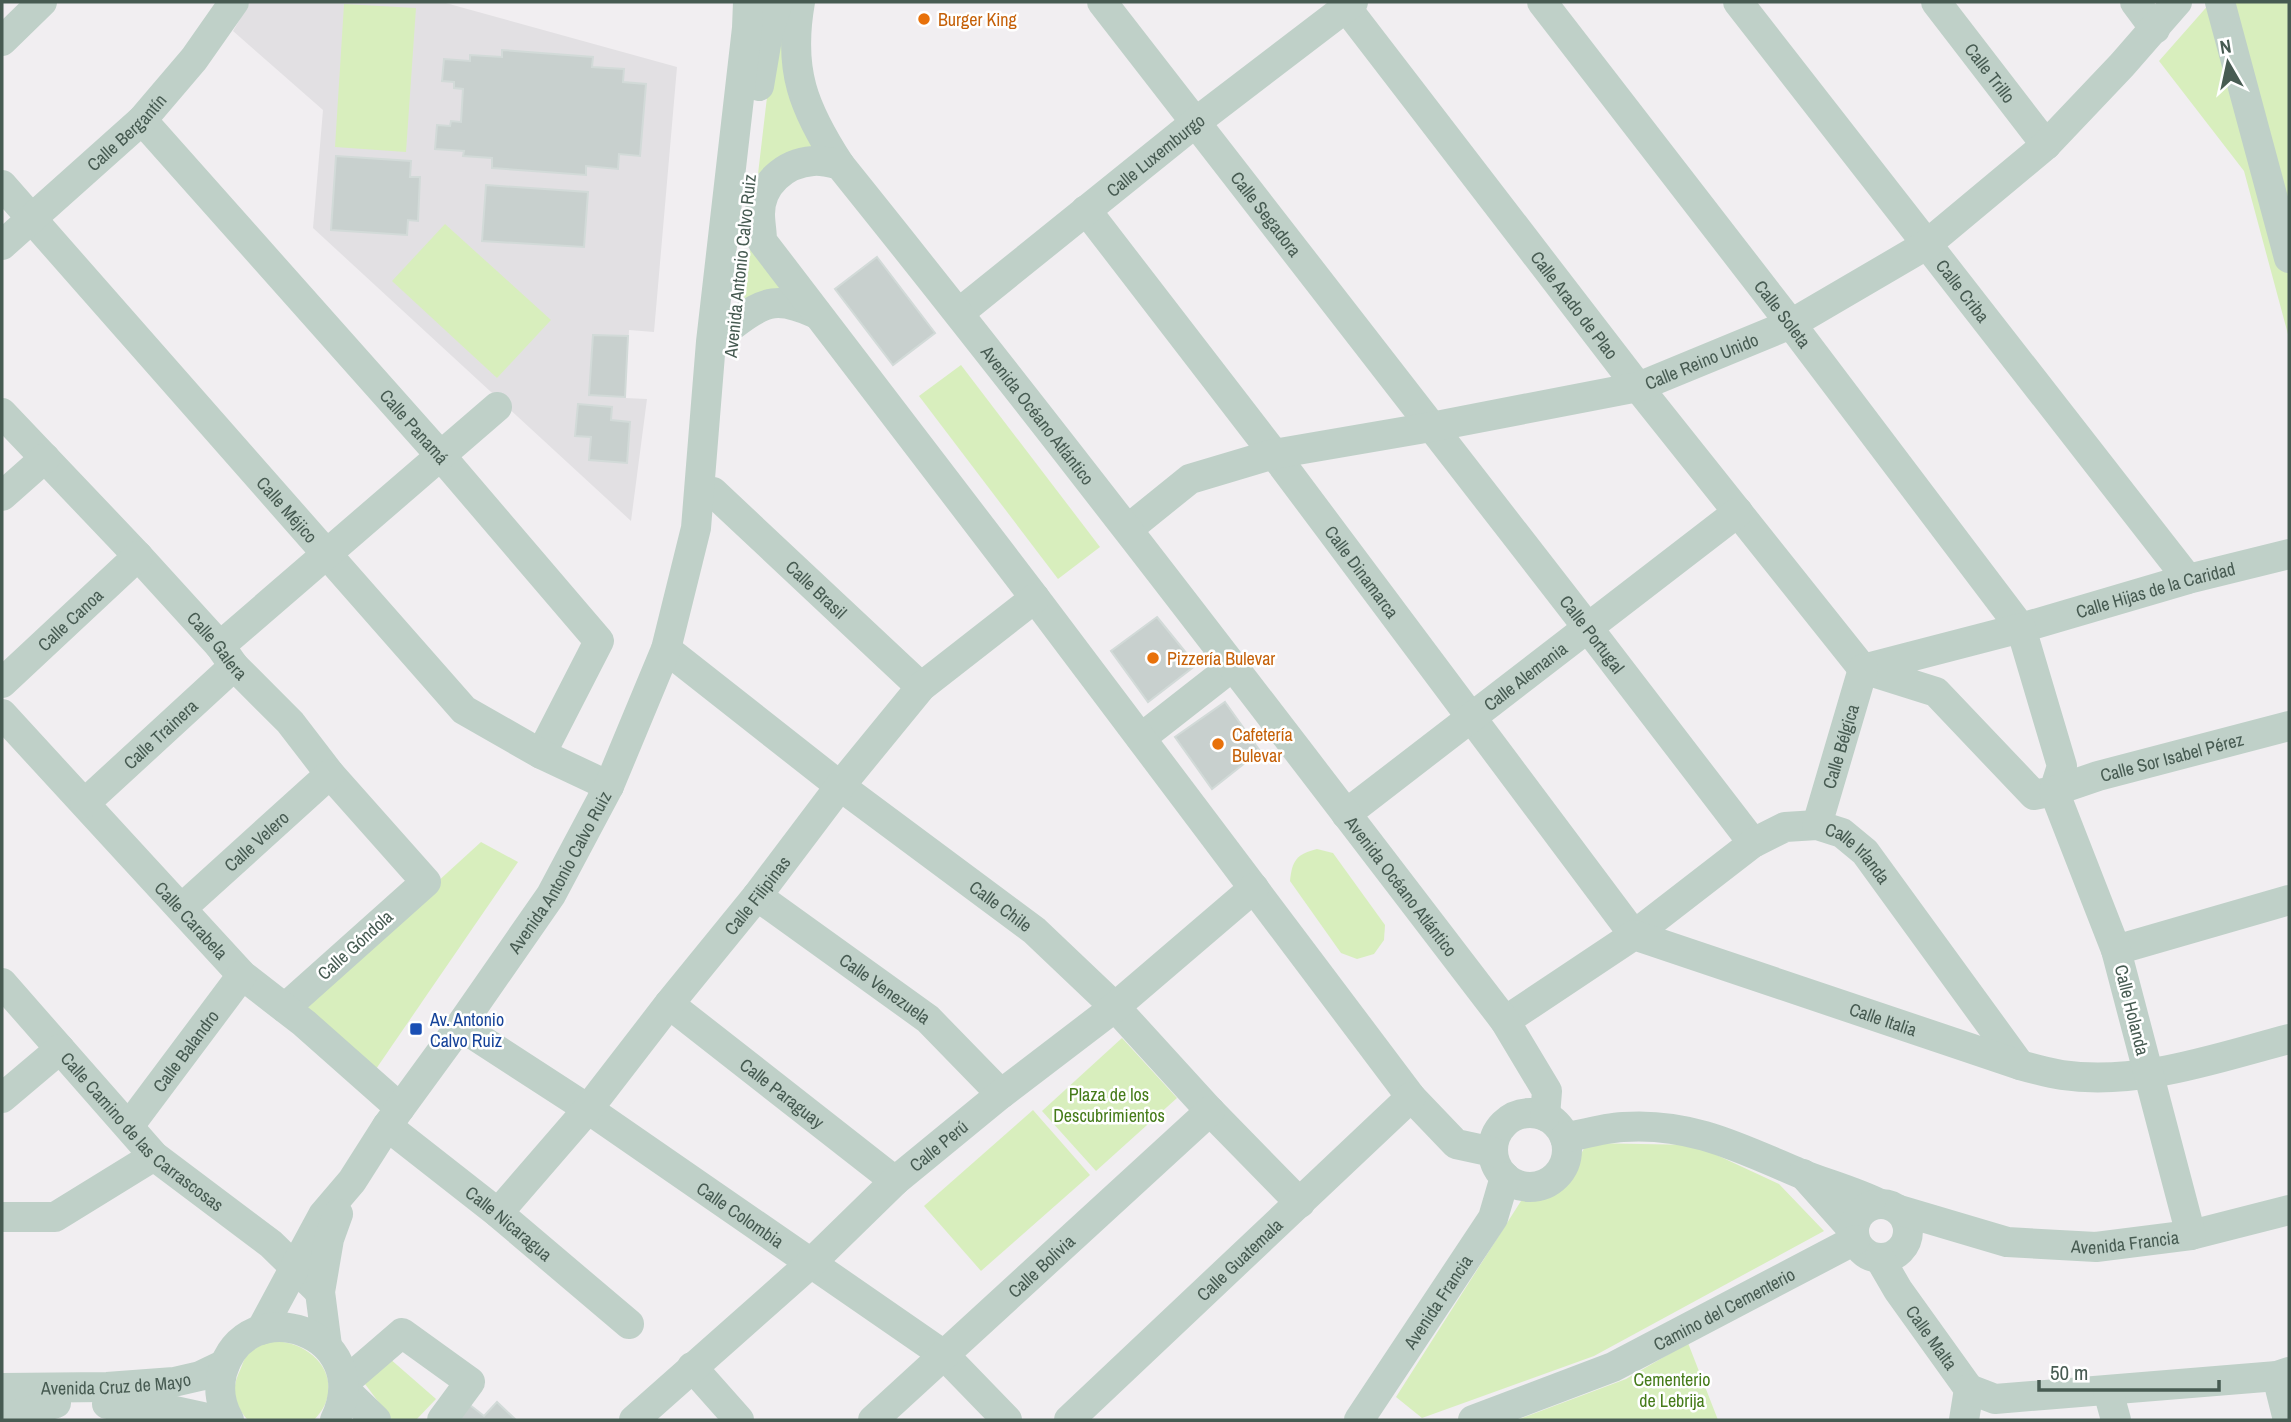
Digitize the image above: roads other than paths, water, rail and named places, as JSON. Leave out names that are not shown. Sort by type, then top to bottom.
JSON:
[{"type":"street","points":[[2,41],[42,2]]},
{"type":"street","name":"Calle Bergantín","points":[[2,245],[142,120],[194,59],[234,2]]},
{"type":"street","name":"Avenida Antonio Calvo Ruiz","points":[[261,1331],[323,1215],[352,1181],[393,1117],[551,895],[609,786],[666,649],[696,528],[711,342],[748,2]]},
{"type":"street","name":"Avenida Antonio Calvo Ruiz","points":[[696,528],[713,492],[722,445],[760,75],[768,33],[778,2]]},
{"type":"street","name":"Avenida Océano Atlántico","points":[[800,2],[795,31],[796,61],[803,93],[817,130],[840,164],[1128,529],[1505,1021],[1547,1091],[1545,1116]]},
{"type":"street","name":"Calle Segadora","points":[[1102,2],[1432,427]]},
{"type":"street","name":"Calle Soleta","points":[[1542,2],[2021,628]]},
{"type":"street","name":"Calle Criba","points":[[1738,2],[2188,579]]},
{"type":"street","name":"Calle Trillo","points":[[1936,2],[2046,145]]},
{"type":"street","points":[[2134,2],[2155,29]]},
{"type":"street","name":"Calle Reino Unido","points":[[1128,529],[1190,479],[1274,454],[1432,427],[1637,387],[1791,324],[1926,245],[2046,145],[2177,2]]},
{"type":"street","points":[[2220,2],[2289,258]]},
{"type":"street","name":"Calle Luxemburgo","points":[[959,313],[1347,4]]},
{"type":"street","name":"Calle Arado de Plao","points":[[1347,4],[1637,387],[1863,669]]},
{"type":"street","name":"Calle Panamá","points":[[142,120],[440,455],[600,641],[541,754]]},
{"type":"street","points":[[762,241],[759,211],[765,189],[779,173],[792,165],[814,161],[840,164]]},
{"type":"street","points":[[730,183],[762,241],[1411,1097],[1456,1144],[1499,1165],[1515,1184],[1540,1185],[1559,1172],[1566,1159],[1565,1138],[1561,1129],[1545,1116],[1534,1113],[1516,1115],[1506,1121],[1494,1141],[1499,1165]]},
{"type":"street","name":"Calle Méjico","points":[[2,185],[464,710],[541,754],[609,786]]},
{"type":"street","name":"Calle Dinamarca","points":[[1086,210],[1274,454],[1633,934]]},
{"type":"street","points":[[733,325],[751,311],[770,302],[793,303],[817,314]]},
{"type":"street","name":"Calle Trainera","points":[[85,803],[327,554],[497,407]]},
{"type":"street","name":"Calle Galera","points":[[2,413],[290,722],[330,774],[426,882]]},
{"type":"street","name":"Calle Portugal","points":[[1432,427],[1753,843]]},
{"type":"street","points":[[2,496],[45,458]]},
{"type":"street","name":"Calle Brasil","points":[[713,492],[921,687]]},
{"type":"street","name":"Calle Alemania","points":[[1346,814],[1738,512]]},
{"type":"street","name":"Calle Hijas de la Caridad","points":[[1863,669],[2021,628],[2188,579],[2289,554]]},
{"type":"street","name":"Calle Canoa","points":[[2,683],[138,556]]},
{"type":"street","name":"Calle Filipinas","points":[[498,1213],[588,1109],[757,896],[840,786],[921,687],[1035,598]]},
{"type":"street","points":[[1863,669],[1936,692],[2035,795],[2054,791],[2062,766],[2021,628]]},
{"type":"street","name":"Calle Chile","points":[[666,649],[840,786],[1035,931],[1115,1007],[1210,1111],[1300,1203]]},
{"type":"street","points":[[1141,738],[1233,666]]},
{"type":"street","name":"Calle Bélgica","points":[[1817,825],[1863,669]]},
{"type":"street","name":"Calle Carabela","points":[[2,714],[242,975],[285,1008],[393,1117]]},
{"type":"street","name":"Calle Sor Isabel Pérez","points":[[2054,791],[2098,776],[2289,726]]},
{"type":"street","name":"Calle Velero","points":[[182,908],[330,774]]},
{"type":"street","name":"Calle Holanda","points":[[2054,791],[2116,950],[2191,1235]]},
{"type":"street","name":"Calle Irlanda","points":[[1633,934],[1753,843],[1785,827],[1817,825],[1842,832],[1865,852],[2020,1065]]},
{"type":"street","name":"Calle Góndola","points":[[285,1008],[426,882]]},
{"type":"street","name":"Calle Perú","points":[[634,1420],[811,1263],[895,1181],[1001,1094],[1115,1007],[1254,888]]},
{"type":"street","name":"Calle Venezuela","points":[[757,896],[928,1019],[1001,1094]]},
{"type":"street","points":[[2116,950],[2289,900]]},
{"type":"street","points":[[1505,1021],[1633,934]]},
{"type":"street","name":"Calle Italia","points":[[1633,934],[2020,1065],[2063,1075],[2118,1077],[2180,1068],[2289,1039]]},
{"type":"street","name":"Calle Balandro","points":[[128,1126],[242,975]]},
{"type":"street","name":"Calle Camino de las Carrascosas","points":[[2,983],[154,1156],[271,1244],[295,1266]]},
{"type":"street","name":"Calle Paraguay","points":[[669,1004],[895,1181]]},
{"type":"street","name":"Calle Colombia","points":[[460,1026],[588,1109],[944,1355],[1007,1420]]},
{"type":"street","points":[[2,1098],[60,1049]]},
{"type":"street","name":"Calle Guatemala","points":[[1069,1420],[1411,1097]]},
{"type":"street","name":"Calle Bolivia","points":[[873,1420],[1210,1111]]},
{"type":"street","name":"Calle Nicaragua","points":[[393,1117],[498,1213],[629,1324]]},
{"type":"street","name":"Avenida Francia","points":[[1565,1138],[1623,1127],[1671,1127],[1713,1137],[1889,1207],[2007,1242],[2096,1247],[2191,1235],[2289,1210]]},
{"type":"street","points":[[2,1217],[55,1217],[154,1156]]},
{"type":"street","name":"Avenida Francia","points":[[1359,1420],[1493,1218],[1499,1165]]},
{"type":"street","name":"Avenida Francia","points":[[1803,1174],[1854,1235]]},
{"type":"street","name":"Avenida Antonio Calvo Ruiz","points":[[327,1346],[320,1292],[328,1239],[352,1181]]},
{"type":"street","points":[[1892,1253],[1909,1232],[1907,1223],[1889,1207],[1865,1209],[1855,1222],[1854,1235],[1864,1253],[1892,1253],[1935,1235],[1959,1229]]},
{"type":"street","name":"Camino del Cementerio","points":[[1473,1420],[1613,1367],[1854,1235]]},
{"type":"street","name":"Calle Malta","points":[[1892,1253],[1898,1290],[1969,1389]]},
{"type":"street","points":[[295,1266],[320,1292]]},
{"type":"street","points":[[218,1416],[220,1382],[225,1364],[234,1350],[246,1338],[278,1327],[296,1328],[313,1335],[327,1346],[341,1369],[344,1386],[341,1407],[335,1420]]},
{"type":"street","points":[[344,1386],[402,1333],[470,1382],[442,1420]]},
{"type":"street","name":"Avenida Cruz de Mayo","points":[[2,1388],[107,1387],[174,1382],[200,1376],[225,1364]]},
{"type":"street","points":[[692,1367],[739,1420]]},
{"type":"street","points":[[1964,1420],[1969,1389],[1995,1399],[2283,1374],[2288,1420]]},
{"type":"street","points":[[344,1386],[376,1420]]},
{"type":"street","points":[[2108,1391],[2116,1420]]},
{"type":"street","points":[[2,1419],[56,1403]]},
{"type":"street","name":"Avenida Cruz de Mayo","points":[[2,1404],[147,1405],[218,1416]]},
{"type":"place","name":"Burger King","points":[[924,19]]},
{"type":"place","name":"Pizzería Bulevar","points":[[1153,658]]},
{"type":"place","name":"Cafetería Bulevar","points":[[1218,744]]},
{"type":"place","name":"Av. Antonio Calvo Ruiz","points":[[416,1029]]},
{"type":"park label","name":"Plaza de los Descubrimientos","points":[[1109,1104]]},
{"type":"park label","name":"Cementerio de Lebrija","points":[[1672,1389]]}]
